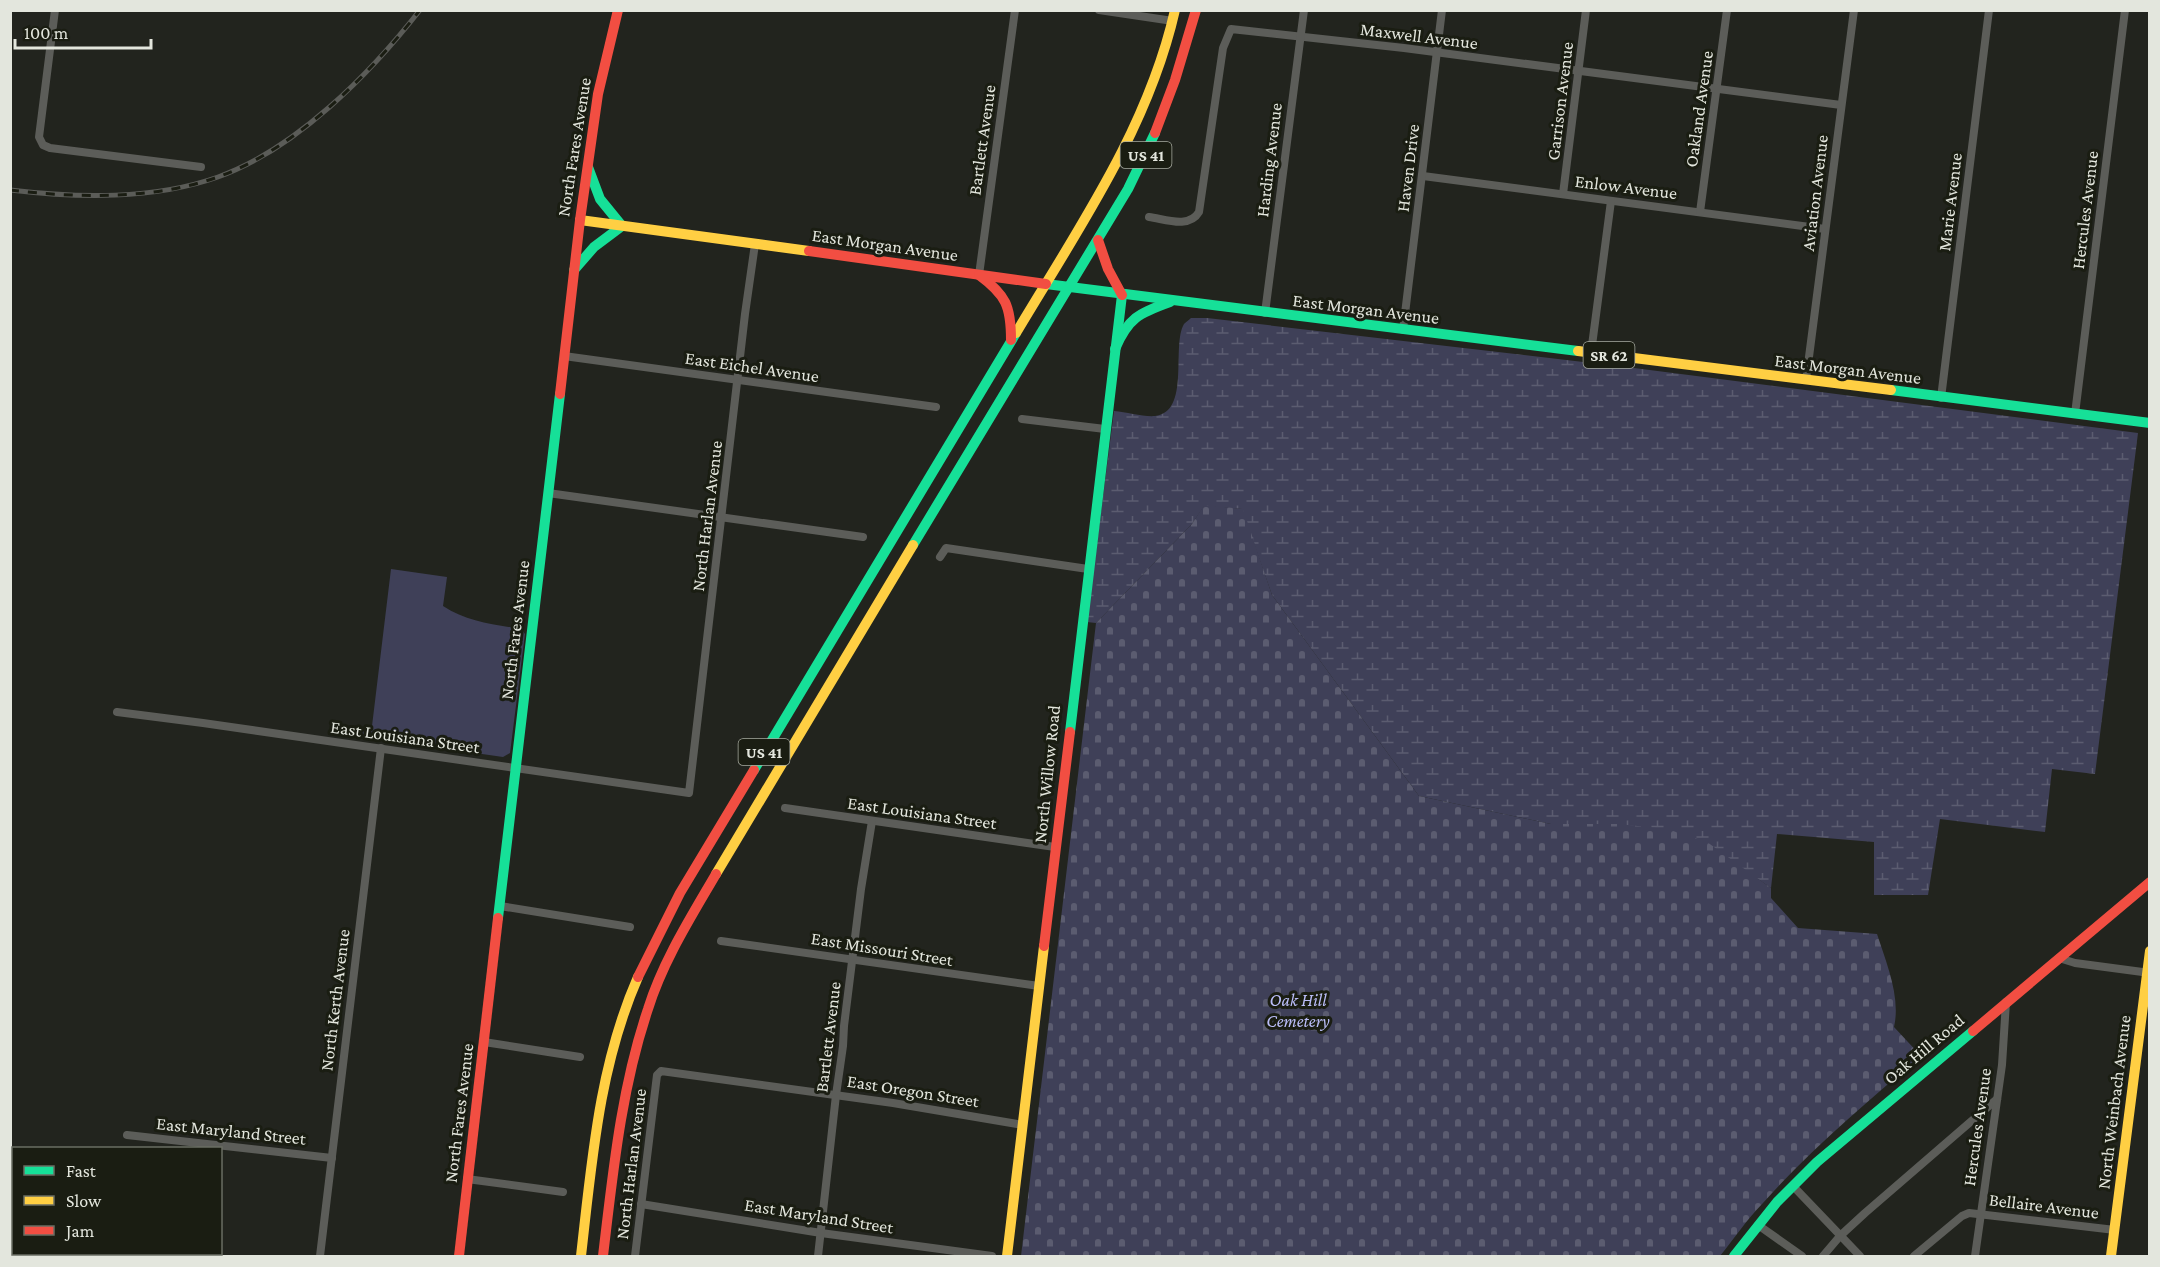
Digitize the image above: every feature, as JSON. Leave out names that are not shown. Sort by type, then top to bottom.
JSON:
[{"type":"main road","name":"North Fares Avenue","points":[[459,1257],[587,164],[602,75],[618,10]]},
{"type":"main road","name":"US 41","points":[[603,1257],[615,1150],[626,1083],[648,1007],[669,959],[693,913],[819,701],[1098,240],[1154,139],[1176,83],[1196,10]]},
{"type":"main road","name":"US 41","points":[[581,1257],[604,1079],[623,1014],[650,948],[686,883],[1103,190],[1130,140],[1151,90],[1174,16]]},
{"type":"main road","points":[[574,270],[594,247],[622,226],[600,200],[587,164]]},
{"type":"main road","name":"East Morgan Avenue","points":[[580,220],[1122,295],[2150,423]]},
{"type":"main road","points":[[1098,240],[1108,269],[1122,295]]},
{"type":"main road","points":[[979,275],[991,284],[1009,306],[1012,318],[1011,342]]},
{"type":"main road","name":"North Willow Road","points":[[1007,1257],[1122,295]]},
{"type":"main road","points":[[1115,349],[1122,330],[1131,320],[1173,301]]},
{"type":"main road","name":"Oak Hill Road","points":[[1734,1257],[1758,1225],[1793,1186],[1832,1148],[2150,882]]},
{"type":"main road","name":"North Weinbach Avenue","points":[[2111,1257],[2150,951]]},
{"type":"street","points":[[55,10],[39,137],[44,145],[50,148],[201,167]]},
{"type":"street","name":"Bartlett Avenue","points":[[979,275],[1015,10]]},
{"type":"street","points":[[1099,10],[1174,16]]},
{"type":"street","name":"Harding Avenue","points":[[1265,313],[1304,10]]},
{"type":"street","name":"Haven Drive","points":[[1403,330],[1442,10]]},
{"type":"street","name":"Garrison Avenue","points":[[1563,194],[1586,10]]},
{"type":"street","name":"Oakland Avenue","points":[[1700,212],[1727,10]]},
{"type":"street","name":"Aviation Avenue","points":[[1806,380],[1854,10]]},
{"type":"street","name":"Marie Avenue","points":[[1941,398],[1989,10]]},
{"type":"street","name":"Hercules Avenue","points":[[2075,414],[2125,10]]},
{"type":"street","name":"Maxwell Avenue","points":[[1149,217],[1189,222],[1195,219],[1199,212],[1223,48],[1231,29],[1841,105]]},
{"type":"street","name":"Enlow Avenue","points":[[1423,176],[1825,229]]},
{"type":"street","points":[[1591,353],[1611,201]]},
{"type":"street","name":"North Harlan Avenue","points":[[689,793],[755,244]]},
{"type":"street","name":"East Eichel Avenue","points":[[564,356],[936,406]]},
{"type":"street","points":[[1022,419],[1105,429]]},
{"type":"street","points":[[548,492],[863,537]]},
{"type":"street","points":[[940,557],[946,548],[1088,569]]},
{"type":"street","name":"East Louisiana Street","points":[[117,712],[689,793]]},
{"type":"street","name":"North Kerth Avenue","points":[[320,1257],[381,748]]},
{"type":"street","name":"East Louisiana Street","points":[[785,808],[1056,847]]},
{"type":"street","name":"Bartlett Avenue","points":[[818,1257],[861,890],[872,821]]},
{"type":"street","points":[[500,906],[630,927]]},
{"type":"street","name":"East Missouri Street","points":[[721,940],[1039,986]]},
{"type":"street","points":[[2059,958],[2075,963],[2148,973]]},
{"type":"street","name":"Hercules Avenue","points":[[1975,1257],[2002,1065],[2007,1001]]},
{"type":"street","points":[[484,1042],[580,1057]]},
{"type":"street","name":"East Oregon Street","points":[[657,1075],[661,1071],[672,1071],[1023,1125]]},
{"type":"street","name":"North Harlan Avenue","points":[[635,1257],[657,1075]]},
{"type":"street","points":[[1823,1257],[1840,1236],[1915,1168],[1997,1099]]},
{"type":"street","name":"East Maryland Street","points":[[127,1135],[215,1147]]},
{"type":"street","name":"East Maryland Street","points":[[222,1148],[332,1158]]},
{"type":"street","points":[[467,1179],[564,1192]]},
{"type":"street","points":[[1793,1186],[1860,1257]]},
{"type":"street","name":"East Maryland Street","points":[[641,1204],[820,1233],[992,1257]]},
{"type":"street","name":"Bellaire Avenue","points":[[1914,1257],[1962,1216],[1969,1213],[2115,1230]]},
{"type":"street","points":[[1758,1225],[1802,1257]]},
{"type":"green space","points":[[1191,318],[1634,368],[2138,433],[2095,774],[2052,769],[2045,832],[1940,819],[1928,895],[1874,895],[1874,842],[1777,834],[1771,888],[1758,879],[1583,824],[1551,824],[1419,796],[1272,595],[1242,509],[1204,506],[1192,524],[1096,623],[1087,622],[1114,411],[1150,416],[1166,412],[1173,403],[1177,391],[1180,334],[1184,324]]},
{"type":"green space","name":"Oak Hill Cemetery","points":[[1204,505],[1243,509],[1272,595],[1419,796],[1551,824],[1618,824],[1667,829],[1707,842],[1771,888],[1771,898],[1798,928],[1877,934],[1894,992],[1896,1016],[1894,1027],[1921,1056],[1800,1164],[1752,1216],[1720,1256],[1021,1256],[1096,623],[1192,524]]},
{"type":"green space","points":[[391,569],[447,577],[443,606],[461,616],[521,629],[525,634],[510,753],[503,757],[364,737],[361,734],[362,729],[367,730],[368,726],[372,726]]},
{"type":"railway","points":[[10,190],[62,195],[115,195],[168,190],[218,177],[275,148],[330,107],[355,84],[420,10]]},
{"type":"traffic: fast","points":[[913,545],[1128,189],[1155,133]]},
{"type":"traffic: fast","points":[[574,270],[594,247],[622,226],[600,199],[588,167]]},
{"type":"traffic: fast","points":[[1046,284],[1578,351]]},
{"type":"traffic: fast","points":[[1070,732],[1122,295]]},
{"type":"traffic: fast","points":[[1115,349],[1130,323],[1142,314],[1170,302]]},
{"type":"traffic: fast","points":[[754,770],[1016,333]]},
{"type":"traffic: fast","points":[[1891,390],[2150,423]]},
{"type":"traffic: fast","points":[[498,918],[560,394]]},
{"type":"traffic: fast","points":[[1734,1256],[1777,1202],[1817,1162],[1973,1031]]},
{"type":"traffic: fast","points":[[32,1255],[42,1256]]},
{"type":"traffic: slow","points":[[1016,333],[1109,177],[1129,137],[1163,54],[1175,10]]},
{"type":"traffic: slow","points":[[580,220],[809,251]]},
{"type":"traffic: slow","points":[[1578,351],[1891,390]]},
{"type":"traffic: slow","points":[[716,874],[913,545]]},
{"type":"traffic: slow","points":[[1007,1256],[1044,946]]},
{"type":"traffic: slow","points":[[2111,1256],[2150,951]]},
{"type":"traffic: slow","points":[[581,1256],[594,1149],[606,1079],[614,1045],[638,977]]},
{"type":"traffic: jam","points":[[560,394],[580,220],[598,94],[618,10]]},
{"type":"traffic: jam","points":[[1155,133],[1175,80],[1196,10]]},
{"type":"traffic: jam","points":[[1098,240],[1108,269],[1122,295]]},
{"type":"traffic: jam","points":[[809,251],[1046,284]]},
{"type":"traffic: jam","points":[[979,275],[1001,295],[1005,302],[1010,318],[1011,340]]},
{"type":"traffic: jam","points":[[1044,946],[1070,732]]},
{"type":"traffic: jam","points":[[638,977],[680,893],[754,770]]},
{"type":"traffic: jam","points":[[603,1256],[619,1131],[639,1039],[661,974],[716,874]]},
{"type":"traffic: jam","points":[[1973,1031],[2150,882]]},
{"type":"traffic: jam","points":[[459,1256],[498,918]]}]
